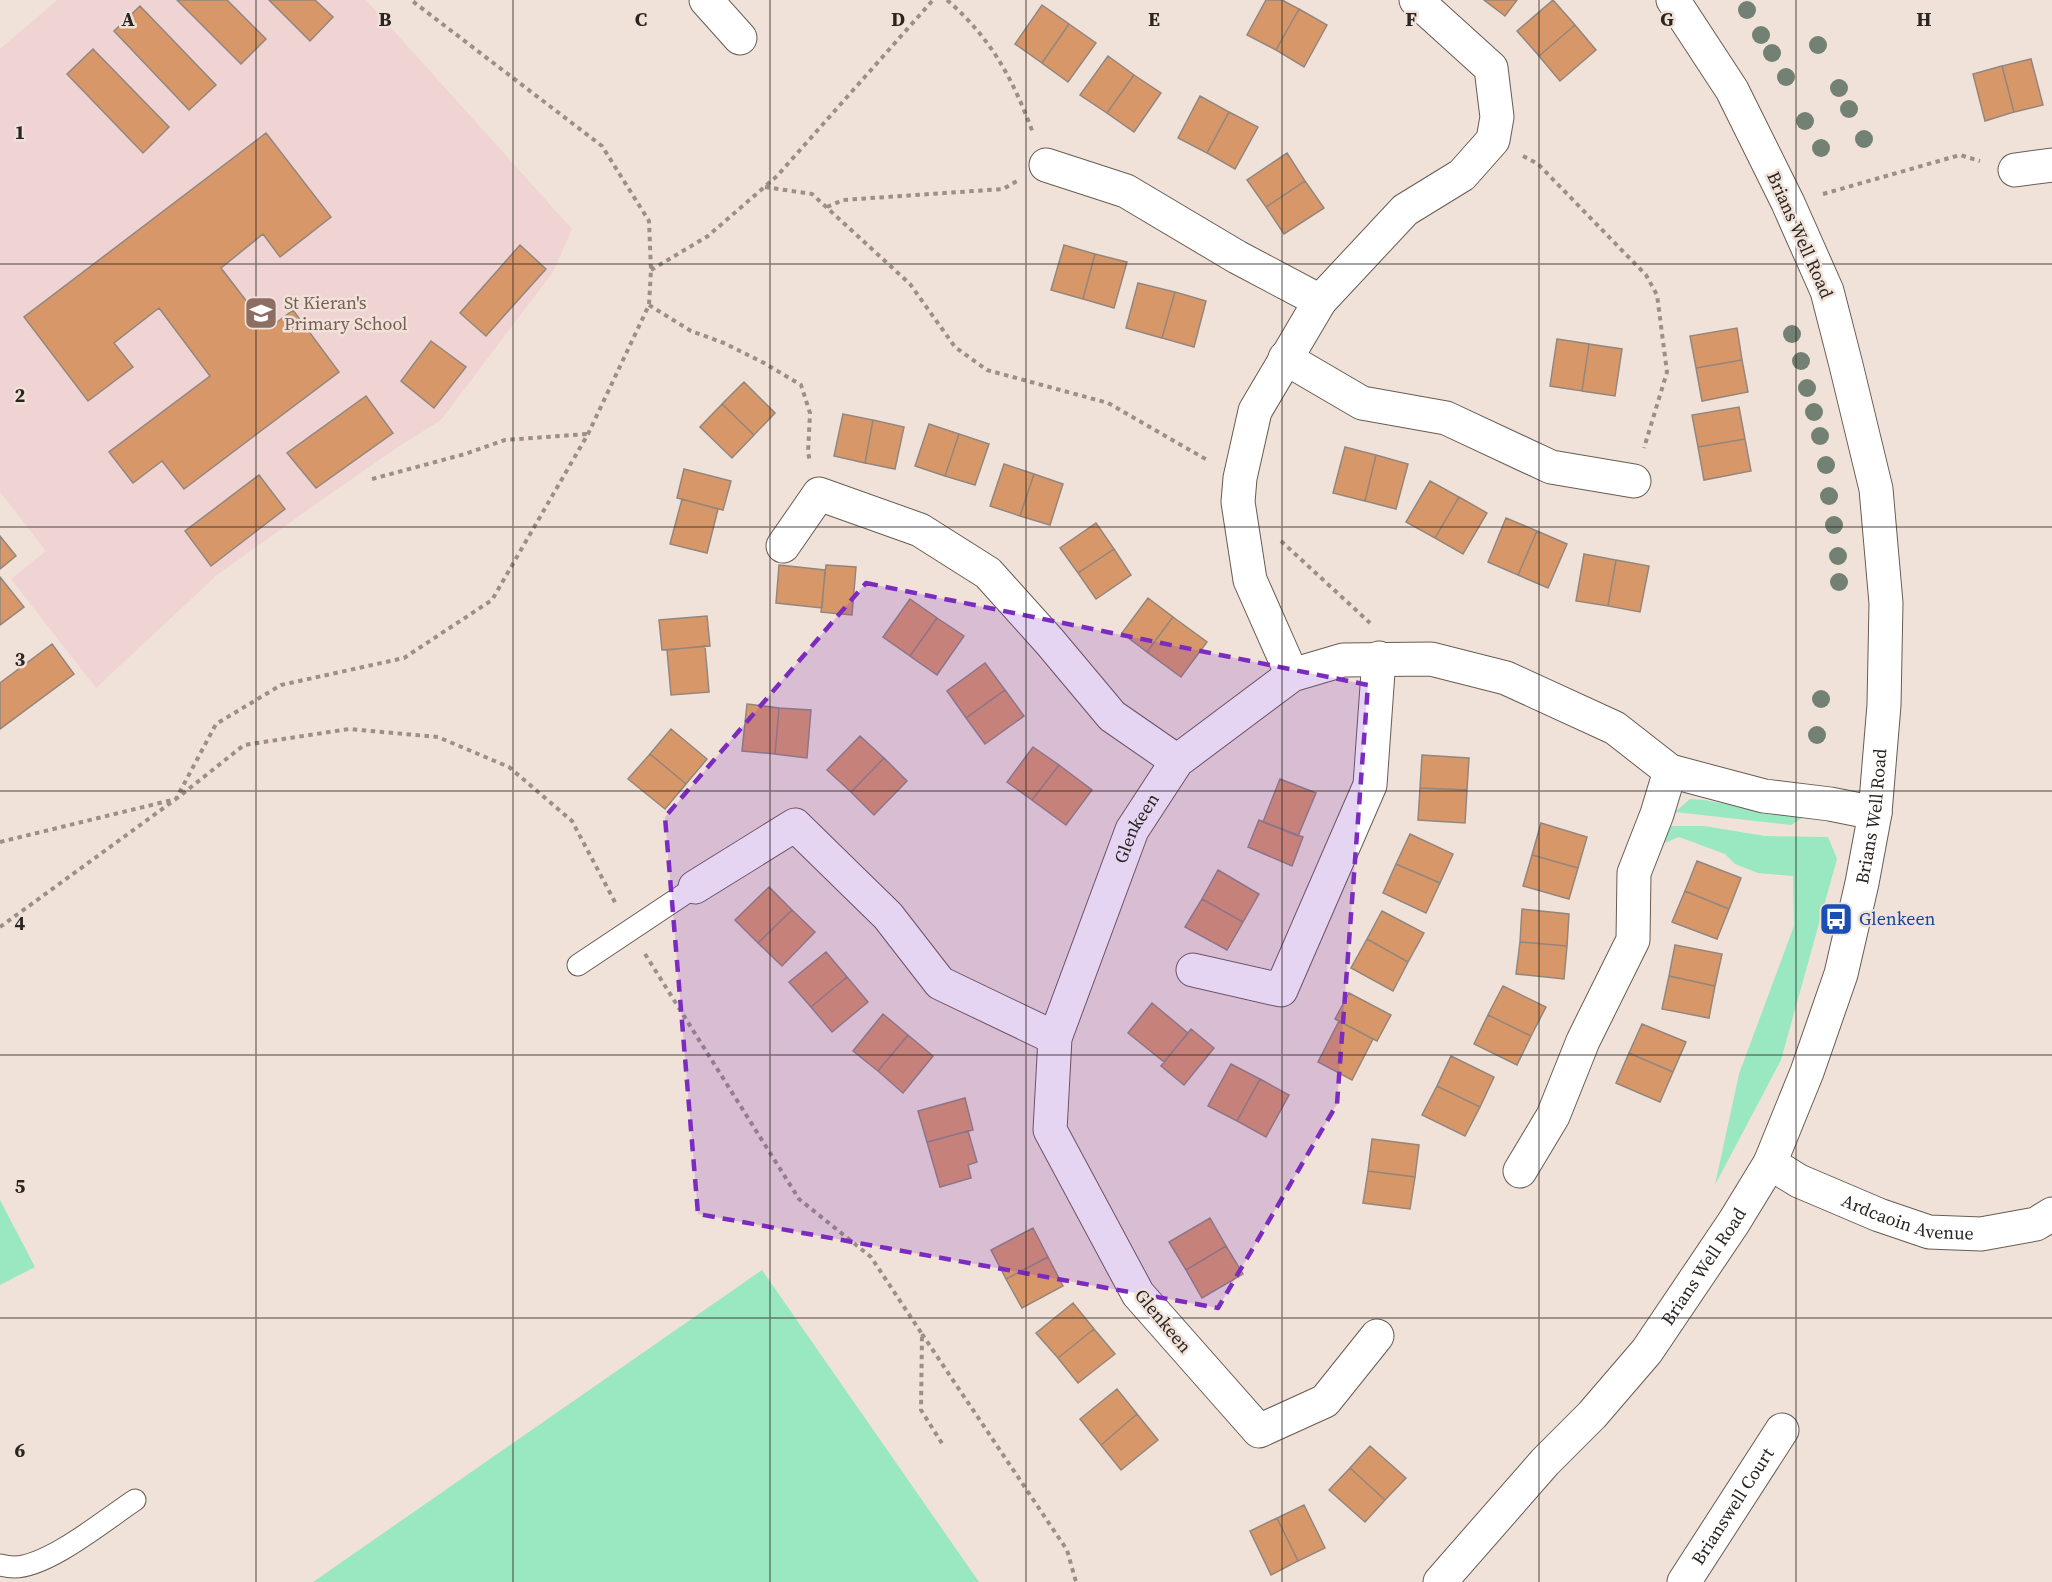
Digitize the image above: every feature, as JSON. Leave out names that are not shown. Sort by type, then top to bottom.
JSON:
[{"type":"street","points":[[706,0],[741,38]]},
{"type":"street","points":[[1292,675],[1250,580],[1239,490],[1255,411],[1320,301],[1405,210],[1462,175],[1493,140],[1497,117],[1491,68],[1416,0]]},
{"type":"street","name":"Brians Well Road","points":[[1440,1582],[1545,1462],[1592,1415],[1647,1351],[1728,1232],[1770,1163],[1807,1072],[1841,974],[1875,813],[1884,705],[1886,603],[1876,489],[1827,291],[1788,203],[1732,90],[1673,0]]},
{"type":"street","points":[[1046,165],[1126,191],[1237,257],[1320,301]]},
{"type":"street","points":[[2015,170],[2052,165]]},
{"type":"street","points":[[1285,358],[1362,403],[1446,418],[1551,467],[1634,481]]},
{"type":"street","points":[[783,546],[819,494],[920,530],[988,573],[1112,716],[1177,761]]},
{"type":"street","points":[[1193,970],[1281,990],[1370,785],[1394,658]]},
{"type":"street","name":"Glenkeen","points":[[1377,1336],[1325,1401],[1259,1431],[1138,1294],[1050,1130],[1055,1038],[1132,830],[1177,761],[1292,675],[1343,660],[1431,659],[1506,678],[1615,728],[1670,771],[1764,795],[1875,813]]},
{"type":"street","points":[[1520,1171],[1553,1116],[1584,1041],[1632,940],[1634,873],[1657,814],[1670,771]]},
{"type":"street","points":[[695,887],[795,825],[888,916],[940,983],[1055,1038]]},
{"type":"street","name":"Ardcaoin Avenue","points":[[1770,1163],[1799,1180],[1869,1211],[1929,1232],[1981,1234],[2036,1224],[2052,1214]]},
{"type":"street","name":"Brianswell Court","points":[[1684,1582],[1782,1430]]},
{"type":"lane","points":[[578,965],[695,887]]},
{"type":"lane","points":[[0,1565],[13,1567],[28,1564],[58,1551],[135,1500]]},
{"type":"path","points":[[0,927],[176,799],[216,724],[281,685],[404,658],[492,600],[588,434],[650,305],[651,270],[648,221],[602,147],[411,0]]},
{"type":"path","points":[[651,270],[708,236],[777,176],[933,0]]},
{"type":"path","points":[[826,207],[843,200],[1003,189],[1046,165],[1027,114],[999,57],[971,20],[947,0]]},
{"type":"path","points":[[1493,140],[1538,164],[1646,275],[1657,295],[1667,372],[1634,481]]},
{"type":"path","points":[[1788,203],[1960,155],[2015,170]]},
{"type":"path","points":[[765,187],[812,194],[910,284],[956,347],[987,370],[1108,403],[1239,490],[1394,658]]},
{"type":"path","points":[[650,305],[691,331],[754,358],[801,385],[810,413],[808,453],[819,494]]},
{"type":"path","points":[[372,479],[505,441],[588,434]]},
{"type":"path","points":[[922,1334],[1067,1550],[1076,1582]]},
{"type":"highlighted area","points":[[866,583],[1368,685],[1337,1104],[1218,1308],[698,1214],[665,817]]},
{"type":"shaded area","name":"St Kieran's Primary School","points":[[57,0],[366,0],[572,229],[553,272],[441,420],[398,447],[217,575],[96,688],[11,579],[46,551],[0,492],[0,49]]},
{"type":"green space","points":[[1690,799],[1802,818],[1791,825],[1675,812]]},
{"type":"green space","points":[[1670,826],[1704,826],[1765,836],[1828,837],[1837,859],[1781,1060],[1715,1185],[1739,1074],[1794,926],[1793,876],[1758,873],[1735,864],[1725,854],[1679,837],[1662,844]]},
{"type":"green space","points":[[0,1200],[35,1267],[0,1285]]},
{"type":"green space","points":[[762,1270],[979,1582],[313,1582]]},
{"type":"building","points":[[177,0],[227,0],[266,39],[241,64]]},
{"type":"building","points":[[269,0],[315,0],[333,17],[310,41]]},
{"type":"building","points":[[1266,0],[1282,0],[1299,9],[1276,50],[1247,35]]},
{"type":"building","points":[[1484,0],[1517,0],[1505,16]]},
{"type":"building","points":[[1553,0],[1575,25],[1539,56],[1517,31]]},
{"type":"building","points":[[1042,5],[1069,24],[1042,63],[1015,44]]},
{"type":"building","points":[[140,6],[216,85],[189,110],[114,31]]},
{"type":"building","points":[[1299,9],[1327,25],[1304,67],[1276,50]]},
{"type":"building","points":[[1069,24],[1096,43],[1068,82],[1042,63]]},
{"type":"building","points":[[1575,25],[1596,50],[1560,81],[1539,56]]},
{"type":"building","points":[[93,49],[169,127],[143,153],[67,74]]},
{"type":"building","points":[[1108,56],[1134,75],[1107,113],[1080,95]]},
{"type":"building","points":[[2031,59],[2043,105],[2014,112],[2002,66]]},
{"type":"building","points":[[2002,66],[2014,112],[1985,121],[1973,74]]},
{"type":"building","points":[[1134,75],[1161,93],[1134,132],[1107,113]]},
{"type":"building","points":[[1200,96],[1229,112],[1207,153],[1178,138]]},
{"type":"building","points":[[1229,112],[1258,127],[1235,169],[1207,153]]},
{"type":"building","points":[[266,133],[331,217],[280,257],[263,234],[221,268],[268,329],[293,310],[339,372],[184,489],[162,461],[133,483],[109,452],[210,376],[159,308],[114,343],[133,367],[88,401],[24,317]]},
{"type":"building","points":[[1287,153],[1305,181],[1266,207],[1247,180]]},
{"type":"building","points":[[1305,181],[1324,208],[1284,234],[1266,207]]},
{"type":"building","points":[[520,245],[546,269],[486,336],[460,313]]},
{"type":"building","points":[[1064,245],[1095,254],[1083,299],[1051,290]]},
{"type":"building","points":[[1095,254],[1127,262],[1114,308],[1083,299]]},
{"type":"building","points":[[1138,283],[1175,292],[1162,338],[1126,328]]},
{"type":"building","points":[[1175,292],[1206,301],[1194,347],[1162,338]]},
{"type":"building","points":[[1737,328],[1742,360],[1696,368],[1690,336]]},
{"type":"building","points":[[1557,339],[1589,344],[1582,391],[1550,386]]},
{"type":"building","points":[[431,341],[466,367],[434,408],[401,381]]},
{"type":"building","points":[[1589,344],[1622,349],[1615,396],[1582,391]]},
{"type":"building","points":[[1742,360],[1748,392],[1702,401],[1696,368]]},
{"type":"building","points":[[744,382],[775,413],[754,435],[722,404]]},
{"type":"building","points":[[366,396],[393,433],[316,488],[287,453]]},
{"type":"building","points":[[722,404],[754,435],[732,458],[700,427]]},
{"type":"building","points":[[1739,407],[1745,439],[1698,447],[1692,415]]},
{"type":"building","points":[[843,414],[873,420],[865,463],[834,456]]},
{"type":"building","points":[[873,420],[904,427],[895,469],[865,463]]},
{"type":"building","points":[[929,424],[959,434],[945,476],[915,466]]},
{"type":"building","points":[[959,434],[989,444],[975,485],[945,476]]},
{"type":"building","points":[[1745,439],[1751,471],[1704,480],[1698,447]]},
{"type":"building","points":[[1345,447],[1376,455],[1365,501],[1333,493]]},
{"type":"building","points":[[1376,455],[1408,464],[1396,509],[1365,501]]},
{"type":"building","points":[[1004,464],[1034,474],[1020,516],[990,506]]},
{"type":"building","points":[[684,469],[731,481],[723,510],[677,498]]},
{"type":"building","points":[[1034,474],[1063,484],[1050,525],[1020,516]]},
{"type":"building","points":[[259,475],[285,509],[211,566],[185,531]]},
{"type":"building","points":[[1430,481],[1459,497],[1435,538],[1406,522]]},
{"type":"building","points":[[1459,497],[1487,513],[1463,554],[1435,538]]},
{"type":"building","points":[[682,499],[718,509],[707,553],[670,544]]},
{"type":"building","points":[[1506,518],[1537,531],[1518,575],[1488,562]]},
{"type":"building","points":[[1096,523],[1114,549],[1078,573],[1060,548]]},
{"type":"building","points":[[1537,531],[1567,544],[1548,588],[1518,575]]},
{"type":"building","points":[[0,536],[16,556],[0,569]]},
{"type":"building","points":[[1114,549],[1131,575],[1096,599],[1078,573]]},
{"type":"building","points":[[1584,554],[1616,560],[1608,606],[1576,601]]},
{"type":"building","points":[[1616,560],[1649,566],[1640,612],[1608,606]]},
{"type":"building","points":[[779,565],[825,570],[822,608],[776,603]]},
{"type":"building","points":[[826,565],[856,567],[852,615],[821,612]]},
{"type":"building","points":[[0,577],[24,607],[0,625]]},
{"type":"building","points":[[1148,598],[1173,617],[1147,652],[1122,633]]},
{"type":"building","points":[[910,599],[937,618],[910,656],[883,637]]},
{"type":"building","points":[[707,616],[710,646],[662,650],[659,620]]},
{"type":"building","points":[[1173,617],[1207,642],[1181,677],[1147,652]]},
{"type":"building","points":[[937,618],[964,636],[937,675],[910,656]]},
{"type":"building","points":[[52,644],[74,674],[0,729],[0,683]]},
{"type":"building","points":[[705,646],[709,692],[671,695],[667,650]]},
{"type":"building","points":[[985,663],[1005,690],[966,718],[947,691]]},
{"type":"building","points":[[1005,690],[1024,716],[985,744],[966,718]]},
{"type":"building","points":[[747,704],[779,708],[775,754],[742,751]]},
{"type":"building","points":[[779,708],[811,710],[807,758],[775,754]]},
{"type":"building","points":[[671,729],[707,759],[686,784],[650,754]]},
{"type":"building","points":[[860,736],[884,758],[851,792],[827,770]]},
{"type":"building","points":[[1033,747],[1059,765],[1032,800],[1007,782]]},
{"type":"building","points":[[650,754],[686,784],[665,809],[628,779]]},
{"type":"building","points":[[1422,755],[1469,758],[1467,790],[1420,788]]},
{"type":"building","points":[[884,758],[907,781],[874,815],[851,792]]},
{"type":"building","points":[[1059,765],[1092,790],[1066,825],[1032,800]]},
{"type":"building","points":[[1280,779],[1316,793],[1298,836],[1263,822]]},
{"type":"building","points":[[1420,788],[1467,790],[1465,823],[1418,820]]},
{"type":"building","points":[[1259,820],[1303,837],[1292,866],[1248,847]]},
{"type":"building","points":[[1541,823],[1587,837],[1578,868],[1532,855]]},
{"type":"building","points":[[1410,834],[1453,854],[1440,883],[1396,864]]},
{"type":"building","points":[[1532,855],[1578,868],[1569,899],[1523,886]]},
{"type":"building","points":[[1697,861],[1741,878],[1729,909],[1685,891]]},
{"type":"building","points":[[1396,864],[1440,883],[1426,913],[1383,893]]},
{"type":"building","points":[[1218,870],[1259,894],[1243,922],[1202,899]]},
{"type":"building","points":[[769,887],[792,910],[758,943],[735,920]]},
{"type":"building","points":[[1685,891],[1729,909],[1717,939],[1672,922]]},
{"type":"building","points":[[1202,899],[1243,922],[1227,950],[1185,927]]},
{"type":"building","points":[[1522,909],[1569,914],[1567,946],[1520,942]]},
{"type":"building","points":[[792,910],[815,932],[782,966],[758,943]]},
{"type":"building","points":[[1382,911],[1424,933],[1408,962],[1367,939]]},
{"type":"building","points":[[1367,939],[1408,962],[1393,991],[1351,968]]},
{"type":"building","points":[[1520,942],[1567,946],[1564,979],[1516,974]]},
{"type":"building","points":[[1675,945],[1722,954],[1715,986],[1669,976]]},
{"type":"building","points":[[826,952],[847,977],[811,1007],[789,982]]},
{"type":"building","points":[[1669,976],[1715,986],[1709,1018],[1662,1009]]},
{"type":"building","points":[[847,977],[868,1002],[832,1032],[811,1007]]},
{"type":"building","points":[[1503,986],[1546,1007],[1531,1036],[1488,1015]]},
{"type":"building","points":[[1349,993],[1391,1015],[1377,1041],[1335,1019]]},
{"type":"building","points":[[1152,1003],[1188,1033],[1164,1062],[1128,1033]]},
{"type":"building","points":[[883,1014],[908,1035],[878,1071],[853,1051]]},
{"type":"building","points":[[1488,1015],[1531,1036],[1517,1065],[1474,1044]]},
{"type":"building","points":[[1339,1021],[1373,1039],[1352,1080],[1318,1062]]},
{"type":"building","points":[[1642,1024],[1686,1042],[1673,1072],[1629,1053]]},
{"type":"building","points":[[1191,1029],[1214,1048],[1184,1085],[1161,1066]]},
{"type":"building","points":[[908,1035],[933,1056],[903,1093],[878,1071]]},
{"type":"building","points":[[1629,1053],[1673,1072],[1660,1102],[1616,1083]]},
{"type":"building","points":[[1451,1056],[1494,1077],[1480,1107],[1437,1086]]},
{"type":"building","points":[[1231,1064],[1260,1079],[1237,1121],[1208,1106]]},
{"type":"building","points":[[1260,1079],[1289,1095],[1266,1137],[1237,1121]]},
{"type":"building","points":[[1437,1086],[1480,1107],[1465,1136],[1422,1115]]},
{"type":"building","points":[[965,1098],[973,1130],[927,1142],[918,1111]]},
{"type":"building","points":[[968,1131],[977,1162],[968,1165],[971,1178],[940,1187],[927,1142]]},
{"type":"building","points":[[1372,1139],[1419,1145],[1415,1177],[1368,1171]]},
{"type":"building","points":[[1368,1171],[1415,1177],[1410,1209],[1363,1203]]},
{"type":"building","points":[[1210,1218],[1226,1246],[1186,1270],[1169,1242]]},
{"type":"building","points":[[1033,1228],[1048,1257],[1006,1279],[991,1250]]},
{"type":"building","points":[[1226,1246],[1243,1274],[1202,1298],[1186,1270]]},
{"type":"building","points":[[1048,1257],[1063,1286],[1022,1308],[1006,1279]]},
{"type":"building","points":[[1073,1303],[1094,1329],[1058,1358],[1036,1333]]},
{"type":"building","points":[[1094,1329],[1115,1354],[1078,1383],[1058,1358]]},
{"type":"building","points":[[1117,1389],[1137,1414],[1101,1445],[1080,1419]]},
{"type":"building","points":[[1137,1414],[1158,1440],[1121,1470],[1101,1445]]},
{"type":"building","points":[[1370,1446],[1406,1478],[1385,1500],[1350,1468]]},
{"type":"building","points":[[1350,1468],[1385,1500],[1365,1522],[1329,1490]]},
{"type":"building","points":[[1304,1505],[1325,1548],[1298,1561],[1277,1518]]},
{"type":"building","points":[[1277,1518],[1298,1561],[1271,1575],[1250,1531]]},
{"type":"place","name":"St Kieran's Primary School","points":[[261,313]]},
{"type":"place","name":"Glenkeen","points":[[1836,919]]}]
